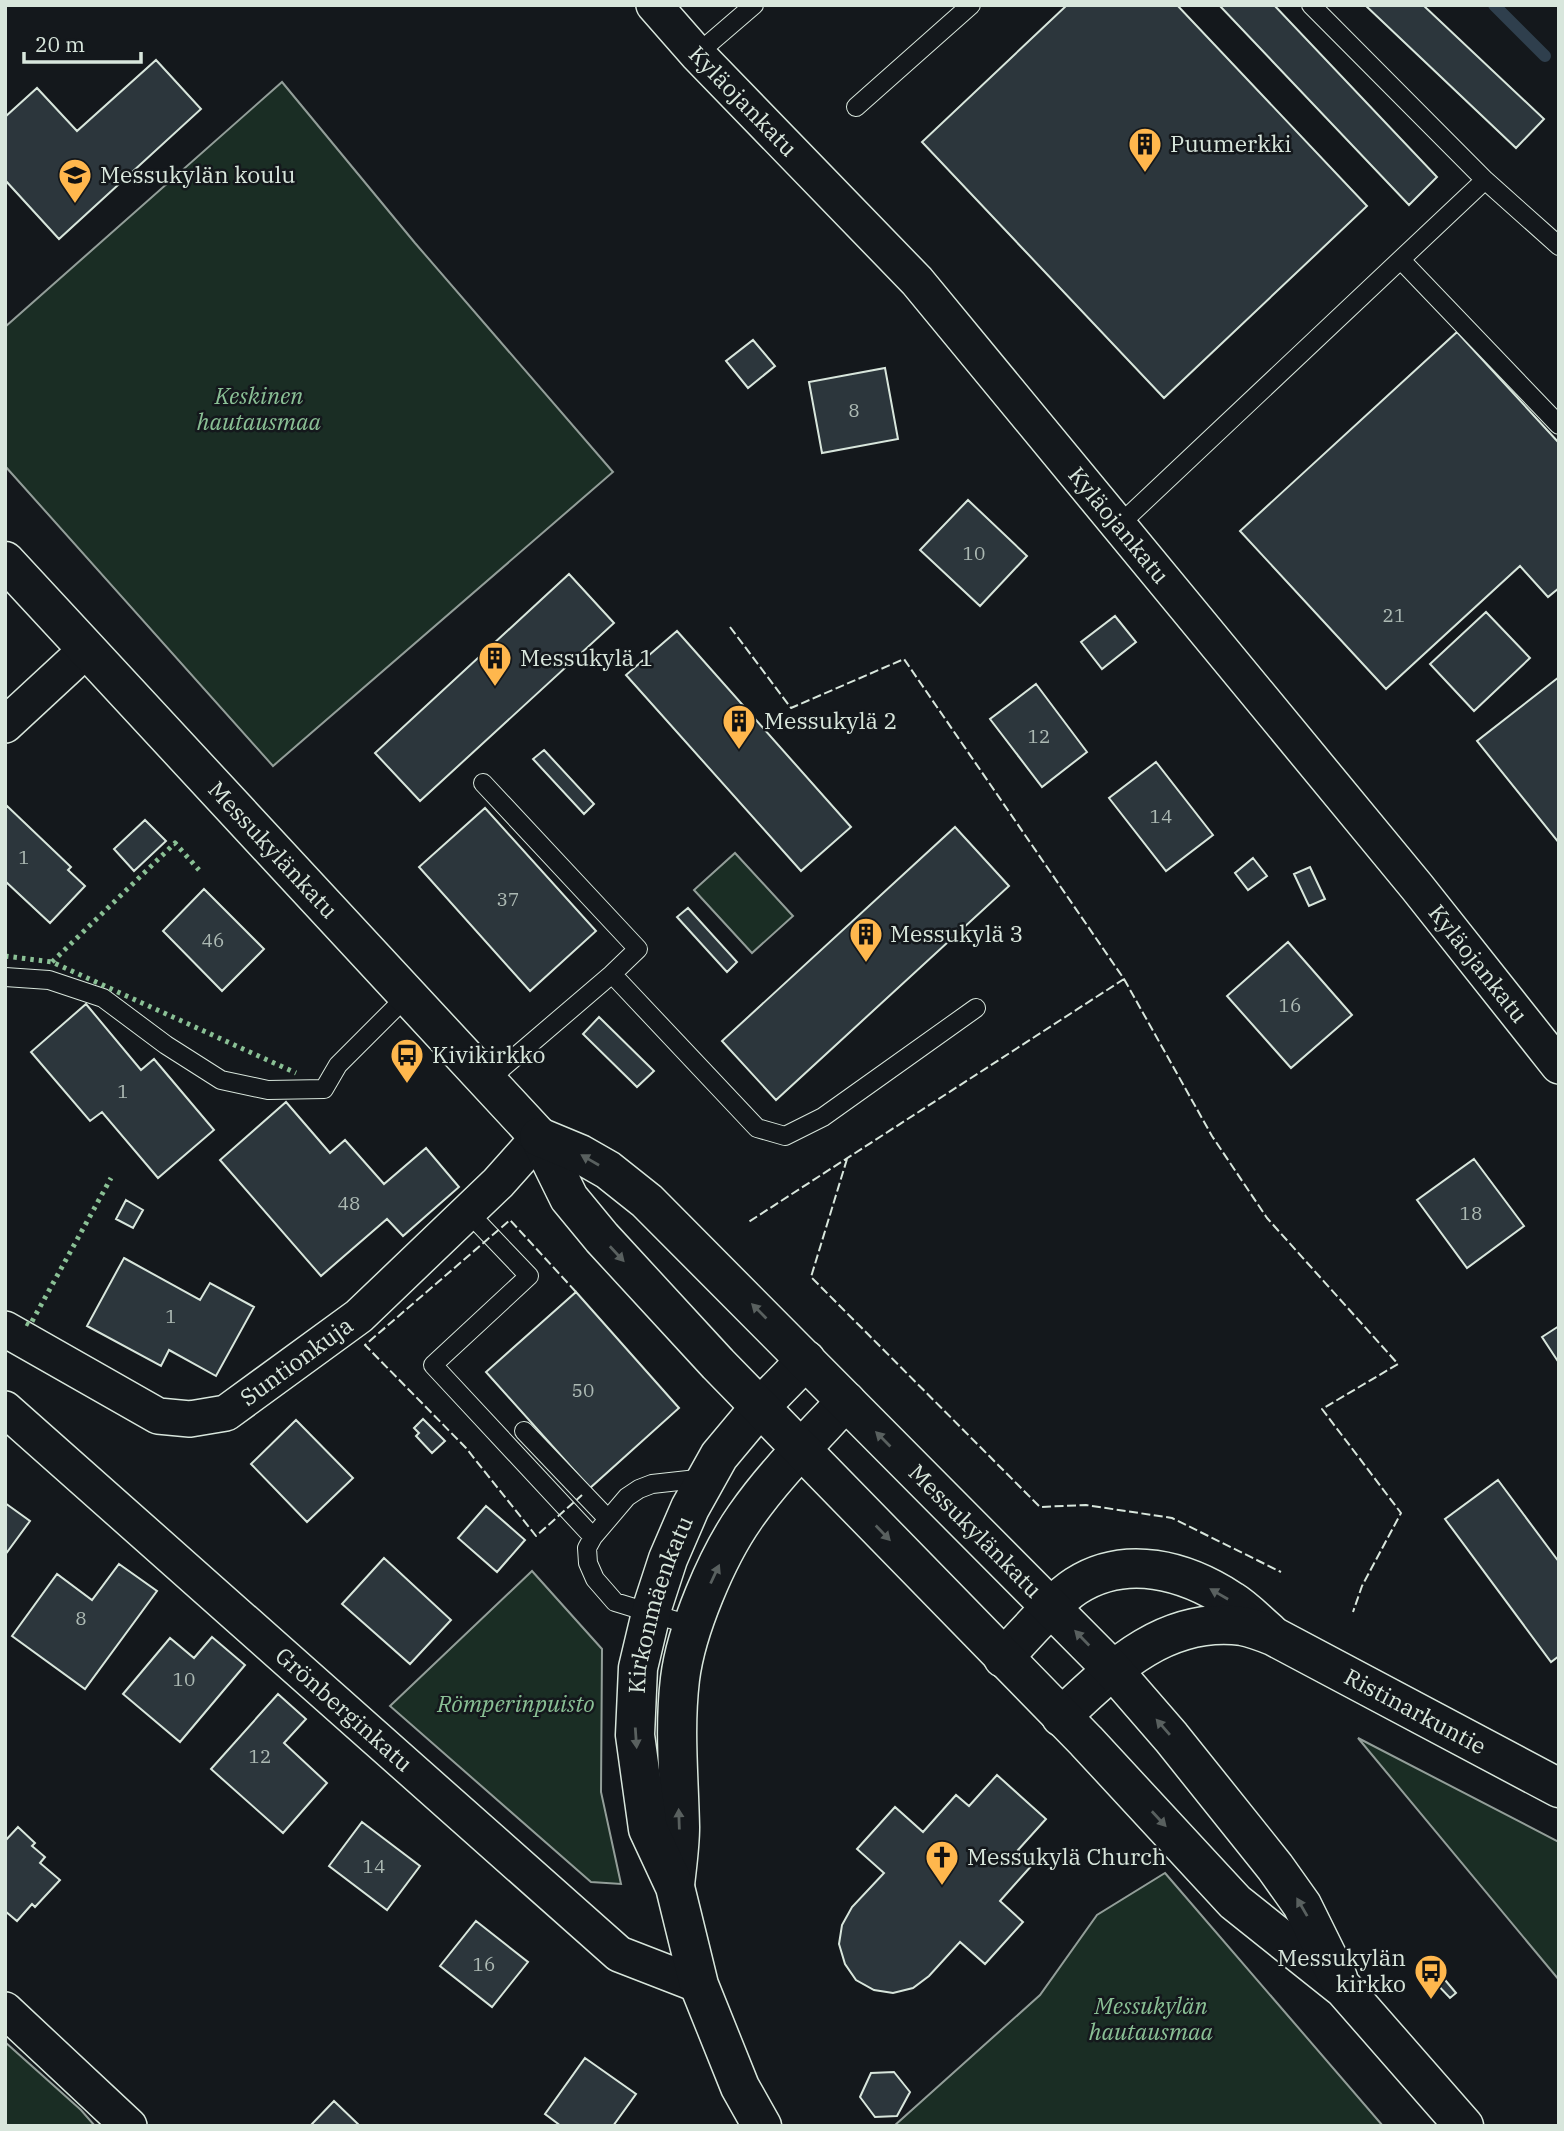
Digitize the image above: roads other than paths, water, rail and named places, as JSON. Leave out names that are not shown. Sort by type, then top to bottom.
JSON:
[{"type":"main road","name":"Messukylänkatu","points":[[5,561],[539,1137],[569,1198],[602,1238],[718,1364],[1086,1741],[1235,1902],[1344,1989],[1464,2126]]},
{"type":"main road","name":"Messukylänkatu","points":[[539,1137],[580,1154],[608,1170],[648,1200],[1112,1669],[1171,1737],[1275,1867],[1302,1905],[1344,1989]]},
{"type":"main road","name":"Kirkonmäenkatu","points":[[762,2126],[740,2087],[699,1986],[675,1887],[648,1829],[635,1735],[638,1668],[668,1559],[706,1478],[719,1455],[760,1407],[807,1360]]},
{"type":"main road","name":"Kirkonmäenkatu","points":[[675,1887],[680,1829],[676,1733],[680,1676],[693,1626],[713,1576],[745,1517],[846,1401]]},
{"type":"main road","name":"Ristinarkuntie","points":[[1003,1658],[1074,1587],[1109,1570],[1166,1570],[1202,1584],[1233,1602],[1273,1636]]},
{"type":"main road","name":"Ristinarkuntie","points":[[1061,1717],[1112,1669],[1168,1636],[1194,1628],[1226,1625],[1245,1627],[1273,1636],[1559,1788]]},
{"type":"street","name":"Kyläojankatu","points":[[654,5],[697,54],[917,281],[1417,887],[1559,1066]]},
{"type":"street","points":[[5,725],[86,650]]},
{"type":"street","name":"Suntionkuja","points":[[5,1329],[158,1416],[190,1419],[226,1413],[359,1316],[468,1212],[539,1137]]},
{"type":"street","name":"Grönberginkatu","points":[[5,1409],[620,1954],[699,1986]]},
{"type":"street","points":[[5,2010],[129,2126]]},
{"type":"lane","points":[[697,54],[754,5]]},
{"type":"lane","points":[[856,107],[971,5]]},
{"type":"lane","points":[[1311,5],[1485,180],[1559,246]]},
{"type":"lane","points":[[1119,525],[1485,180]]},
{"type":"lane","points":[[1401,260],[1559,425]]},
{"type":"lane","points":[[483,783],[638,948],[612,974],[487,1081]]},
{"type":"lane","points":[[612,974],[757,1128],[785,1136],[824,1117],[976,1008]]},
{"type":"lane","points":[[5,977],[49,980],[103,998],[166,1045],[221,1080],[268,1090],[324,1089],[338,1065],[407,996]]},
{"type":"lane","points":[[468,1212],[529,1276],[433,1365],[593,1537]]},
{"type":"lane","points":[[524,1431],[608,1519]]},
{"type":"lane","points":[[693,1626],[615,1602],[595,1579],[588,1563],[587,1548],[627,1497],[652,1484],[706,1478]]},
{"type":"waterway","points":[[1494,5],[1545,56]]},
{"type":"place","name":"Puumerkki","points":[[1145,174]]},
{"type":"place","name":"Messukylän koulu","points":[[75,205]]},
{"type":"place","name":"Messukylä 1","points":[[495,688]]},
{"type":"place","name":"Messukylä 2","points":[[739,751]]},
{"type":"place","name":"Messukylä 3","points":[[866,964]]},
{"type":"place","name":"Kivikirkko","points":[[407,1085]]},
{"type":"place","name":"Messukylä Church","points":[[942,1887]]},
{"type":"place","name":"Messukylän kirkko","points":[[1431,2001]]},
{"type":"park label","name":"Keskinen hautausmaa","points":[[259,409]]},
{"type":"park label","name":"Römperinpuisto","points":[[516,1704]]},
{"type":"park label","name":"Messukylän hautausmaa","points":[[1151,2019]]}]
